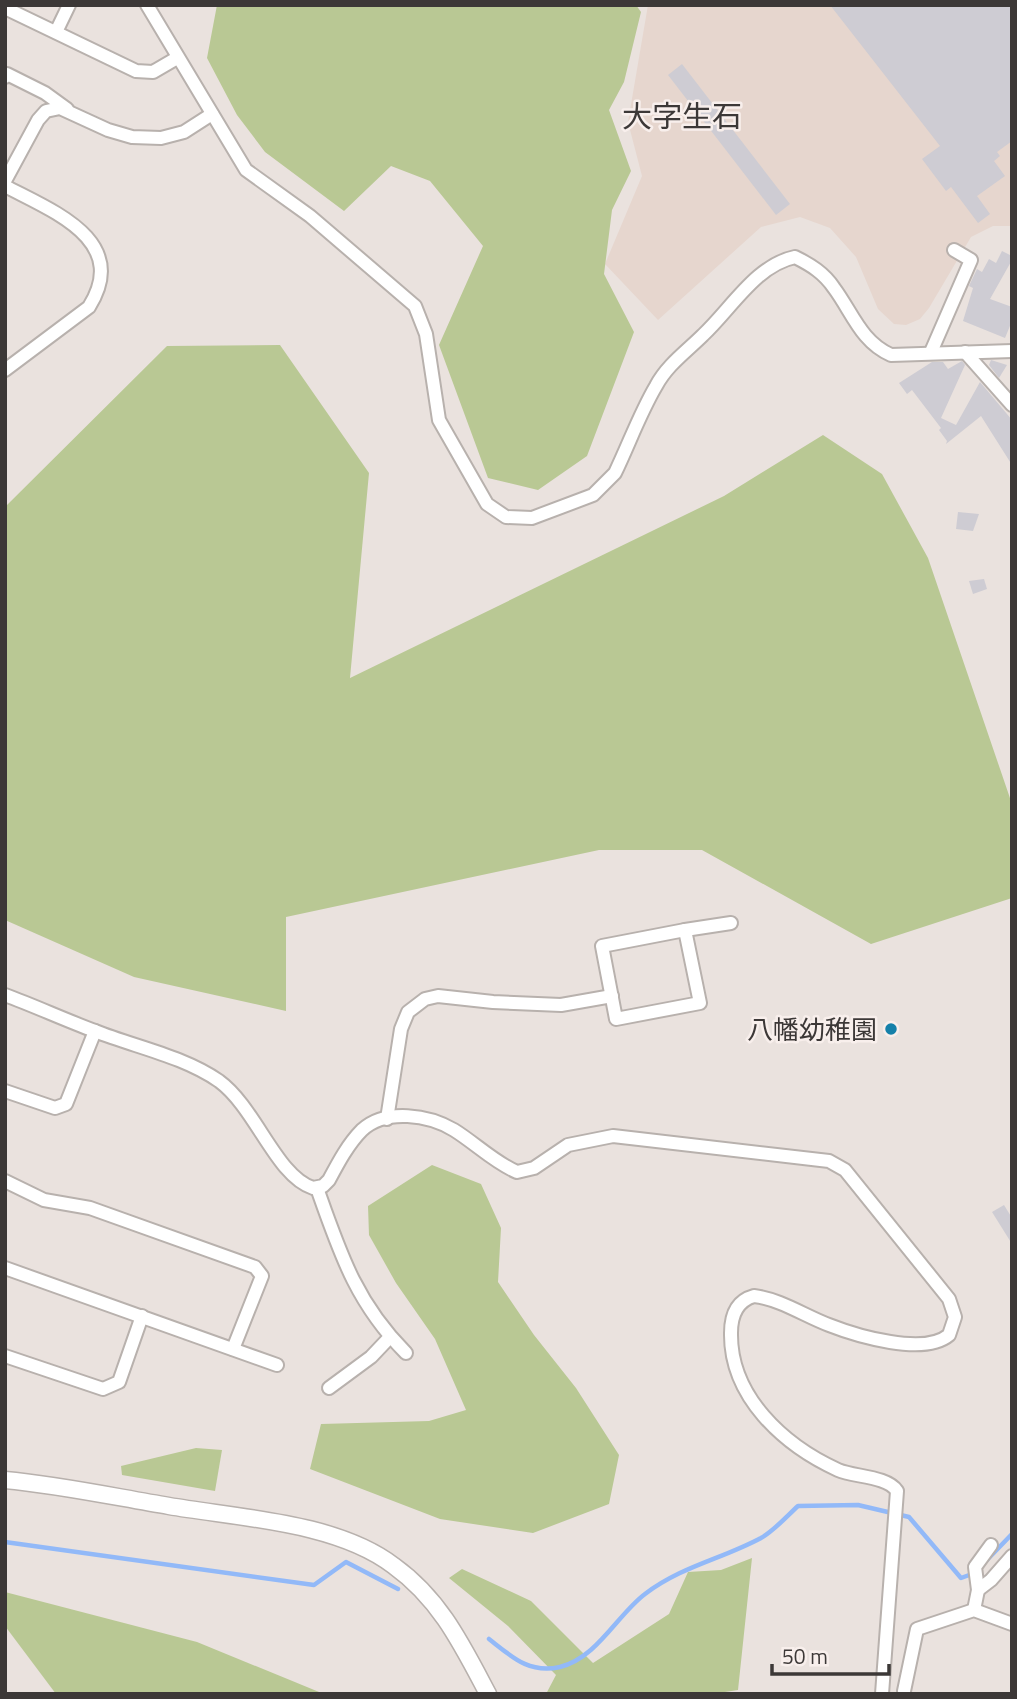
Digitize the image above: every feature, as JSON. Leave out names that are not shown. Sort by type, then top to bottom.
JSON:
[{"type":"street","points":[[55,32],[69,5]]},
{"type":"street","points":[[147,5],[246,170],[300,208],[415,306],[426,334],[439,420],[487,504],[506,517],[518,519],[544,515],[581,501],[606,485],[615,473],[656,385],[667,369],[705,334],[736,299],[782,260],[795,257],[814,267],[833,285],[857,327],[878,349],[906,356],[931,352],[1012,351]]},
{"type":"street","points":[[5,8],[146,73],[177,58]]},
{"type":"street","points":[[5,77],[7,74],[45,93],[69,111]]},
{"type":"street","points":[[5,370],[89,307],[97,293],[99,268],[96,249],[77,225],[5,184],[38,120],[46,111],[60,108],[108,130],[161,138],[184,132],[212,114]]},
{"type":"street","points":[[931,352],[971,260],[954,250]]},
{"type":"street","points":[[965,352],[1012,405]]},
{"type":"street","points":[[685,930],[700,1003],[616,1019],[602,946],[685,930],[731,923]]},
{"type":"street","points":[[5,995],[94,1031],[168,1056],[218,1080],[252,1114],[285,1166],[307,1186],[317,1188],[329,1180],[362,1130],[387,1119],[413,1117],[452,1129],[517,1172],[534,1168],[568,1146],[613,1136],[818,1158],[838,1165],[949,1299],[955,1317],[949,1335],[926,1344],[889,1342],[842,1330],[754,1296],[738,1306],[731,1321],[733,1360],[740,1385],[754,1405],[789,1438],[838,1469],[895,1487],[898,1496],[882,1694]]},
{"type":"street","points":[[387,1119],[401,1030],[408,1012],[425,999],[438,996],[561,1005],[612,996]]},
{"type":"street","points":[[5,1091],[55,1108],[66,1104],[94,1031]]},
{"type":"street","points":[[5,1181],[44,1200],[90,1208],[255,1267],[262,1276],[233,1349]]},
{"type":"street","points":[[317,1188],[352,1282],[369,1312],[406,1353]]},
{"type":"street","points":[[5,1268],[277,1365]]},
{"type":"street","points":[[5,1356],[103,1389],[118,1382],[142,1316]]},
{"type":"street","points":[[329,1388],[372,1357],[390,1337]]},
{"type":"street","points":[[5,1480],[302,1529],[371,1551],[404,1573],[438,1608],[455,1631],[488,1694]]},
{"type":"street","points":[[974,1610],[975,1567],[991,1545]]},
{"type":"street","points":[[976,1586],[991,1580],[1012,1556]]},
{"type":"street","points":[[904,1690],[917,1629],[974,1610],[1012,1624]]},
{"type":"shaded area","points":[[648,5],[1012,5],[1012,226],[993,226],[971,237],[929,308],[920,319],[906,325],[894,324],[878,309],[856,257],[830,228],[800,217],[761,227],[658,320],[605,264],[642,176],[628,122]]},
{"type":"green space","points":[[217,5],[636,5],[641,12],[624,82],[609,110],[631,171],[612,210],[604,274],[634,332],[587,456],[538,490],[488,478],[439,345],[483,246],[430,181],[391,166],[344,211],[265,152],[237,115],[207,58]]},
{"type":"green space","points":[[280,345],[369,473],[350,678],[724,496],[823,435],[882,474],[928,558],[1012,804],[1012,898],[871,944],[702,850],[599,850],[286,917],[286,1011],[134,977],[5,920],[5,507],[167,346]]},
{"type":"green space","points":[[432,1165],[481,1184],[501,1228],[498,1282],[534,1335],[576,1388],[619,1455],[609,1504],[533,1533],[440,1519],[310,1469],[321,1424],[429,1421],[466,1410],[435,1339],[396,1283],[369,1235],[368,1206]]},
{"type":"green space","points":[[196,1448],[222,1450],[215,1491],[122,1475],[121,1466]]},
{"type":"green space","points":[[752,1558],[738,1690],[712,1694],[546,1694],[556,1675],[508,1626],[449,1578],[462,1569],[531,1601],[593,1663],[669,1614],[688,1572],[721,1570]]},
{"type":"green space","points":[[5,1592],[197,1642],[324,1694],[56,1694],[5,1626]]},
{"type":"building","points":[[830,5],[1012,5],[1012,141],[997,152],[1000,156],[994,161],[1005,176],[977,196],[990,214],[978,223],[951,187],[946,191],[922,159],[940,146]]},
{"type":"building","points":[[682,64],[790,204],[776,215],[668,75]]},
{"type":"building","points":[[1002,251],[1012,256],[1012,260],[990,299],[1012,307],[1012,321],[1005,338],[963,321],[973,288],[969,286],[977,269],[982,272],[989,259],[996,263]]},
{"type":"building","points":[[991,360],[1007,365],[999,378],[989,365]]},
{"type":"building","points":[[962,361],[965,365],[941,418],[956,425],[980,382],[1012,420],[1012,465],[981,416],[946,444],[947,441],[939,430],[941,428],[912,390],[907,394],[899,383],[932,362],[943,362],[948,369]]},
{"type":"building","points":[[958,512],[979,514],[973,531],[956,529]]},
{"type":"building","points":[[984,579],[987,589],[973,594],[969,581]]},
{"type":"building","points":[[1004,1205],[1012,1218],[1012,1244],[992,1212]]},
{"type":"waterway","points":[[489,1639],[513,1658],[530,1666],[549,1669],[573,1662],[585,1655],[635,1603],[659,1584],[761,1538],[798,1506],[858,1505],[909,1517],[961,1578],[972,1574]]},
{"type":"waterway","points":[[984,1563],[1012,1534]]},
{"type":"waterway","points":[[5,1542],[314,1585],[346,1562],[398,1589]]},
{"type":"place","name":"八幡幼稚園","points":[[891,1029]]},
{"type":"district","name":"大字生石","points":[[682,116]]}]
